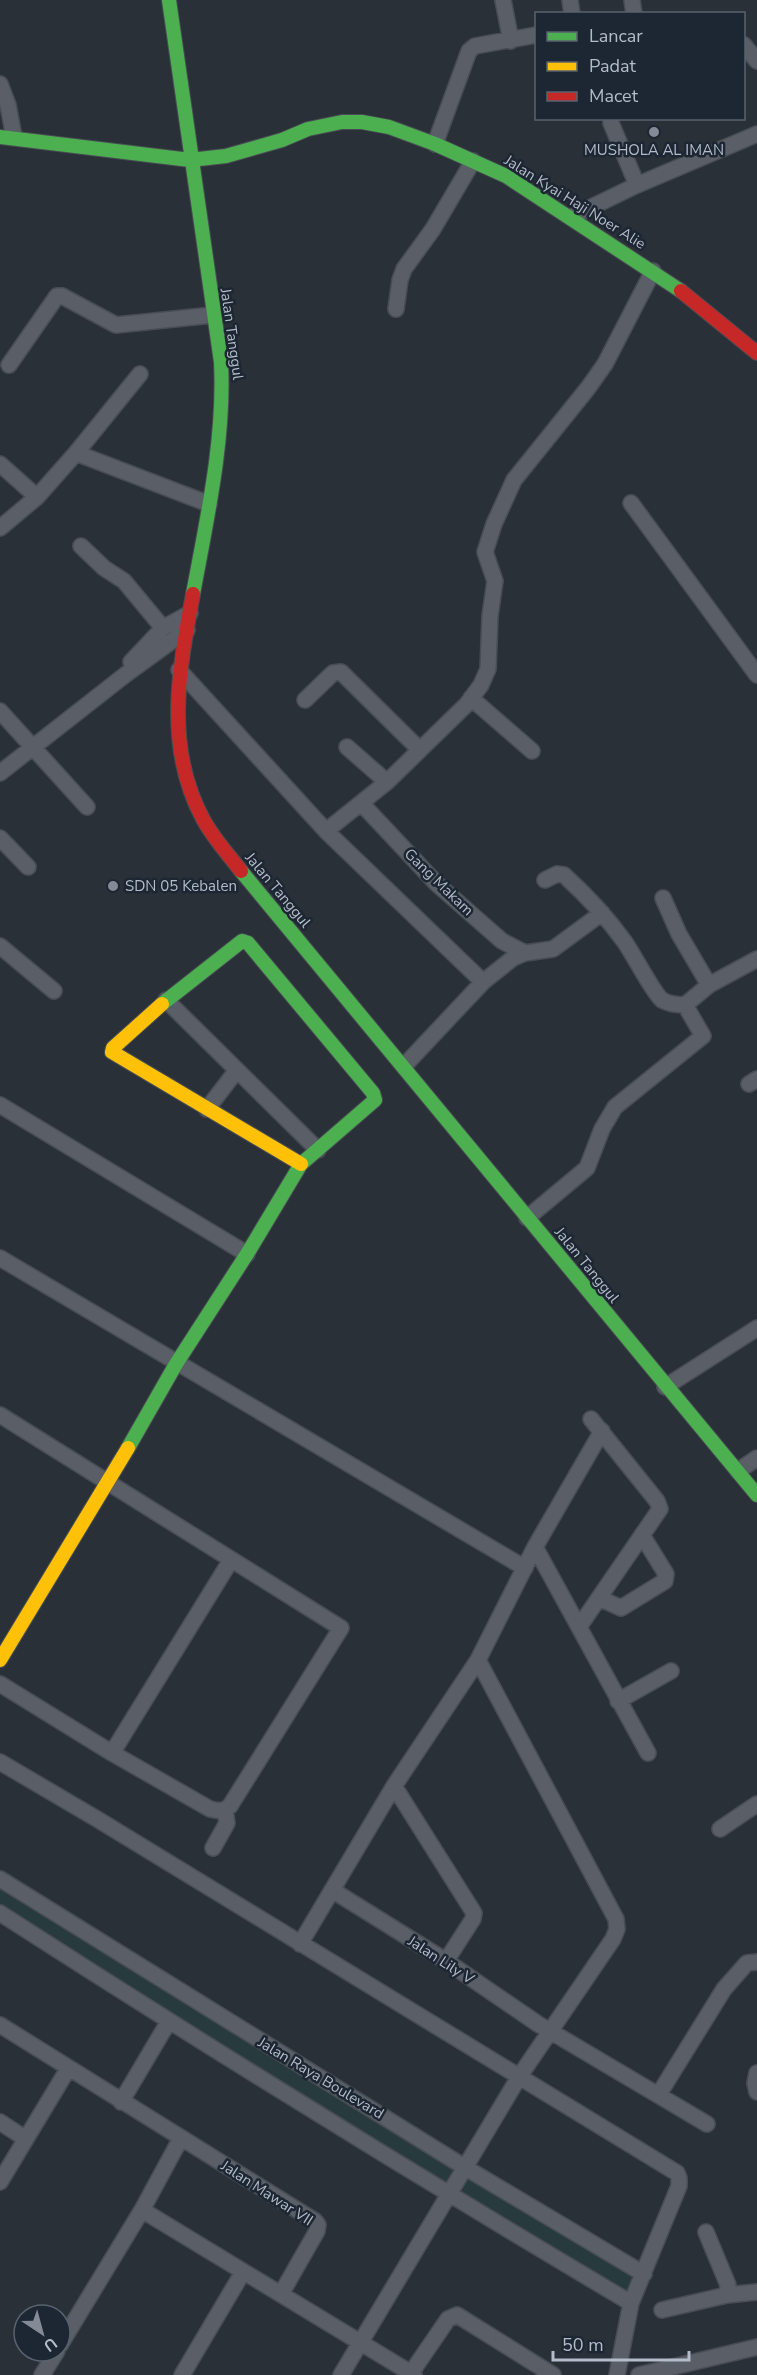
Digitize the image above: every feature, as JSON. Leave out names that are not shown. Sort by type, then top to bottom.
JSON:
[{"type":"street","name":"Jalan Tanggul","points":[[169,0],[196,159],[213,315],[221,362],[223,401],[209,504],[179,670],[178,735],[184,771],[202,818],[215,839],[404,1066],[665,1387],[757,1495]]},
{"type":"street","points":[[502,0],[511,41]]},
{"type":"street","points":[[435,144],[469,51],[475,46],[535,35]]},
{"type":"street","points":[[745,46],[757,61]]},
{"type":"street","points":[[0,84],[8,105],[7,137]]},
{"type":"street","name":"Jalan Kyai Haji Noer Alie","points":[[7,137],[196,159],[226,156],[282,140],[308,129],[342,122],[362,122],[389,127],[435,144],[506,176],[653,271],[703,307],[757,353]]},
{"type":"street","points":[[611,123],[637,185]]},
{"type":"street","points":[[571,218],[637,185],[757,134]]},
{"type":"street","points":[[396,309],[404,269],[433,229],[473,161]]},
{"type":"street","points":[[326,831],[387,782],[482,685],[488,669],[490,616],[495,581],[485,552],[494,524],[514,480],[605,364],[653,271]]},
{"type":"street","points":[[9,365],[57,296],[62,296],[116,325],[213,315]]},
{"type":"street","points":[[0,528],[37,497],[140,374]]},
{"type":"street","points":[[76,453],[209,504]]},
{"type":"street","points":[[0,464],[37,497]]},
{"type":"street","points":[[630,503],[757,675]]},
{"type":"street","points":[[81,546],[104,568],[124,581],[163,628]]},
{"type":"street","points":[[124,675],[132,661],[163,628],[190,613]]},
{"type":"street","points":[[0,772],[124,675],[187,630]]},
{"type":"street","points":[[179,670],[326,831],[483,982]]},
{"type":"street","points":[[305,700],[333,673],[341,672],[420,750]]},
{"type":"street","points":[[471,698],[532,751]]},
{"type":"street","points":[[0,711],[87,807]]},
{"type":"street","points":[[347,747],[387,782]]},
{"type":"street","name":"Gang Makam","points":[[361,803],[437,884],[502,941],[525,953]]},
{"type":"street","points":[[0,838],[28,867]]},
{"type":"street","points":[[545,880],[557,874],[564,875],[602,913],[638,962],[655,993],[662,1000],[672,1004],[685,1005],[710,985],[757,959]]},
{"type":"street","points":[[663,898],[679,934],[710,985]]},
{"type":"street","points":[[404,1066],[483,982],[513,958],[525,953],[553,949],[602,913]]},
{"type":"street","points":[[0,1660],[108,1482],[176,1364],[247,1254],[301,1164],[375,1100],[374,1093],[248,943],[238,942],[166,1000],[113,1048],[112,1052],[301,1164]]},
{"type":"street","points":[[0,946],[54,991]]},
{"type":"street","points":[[166,1000],[318,1150]]},
{"type":"street","points":[[527,1218],[587,1168],[602,1129],[615,1107],[703,1036],[685,1005]]},
{"type":"street","points":[[207,1109],[237,1070]]},
{"type":"street","points":[[0,1105],[247,1254]]},
{"type":"street","points":[[0,1258],[525,1568]]},
{"type":"street","points":[[665,1387],[757,1328]]},
{"type":"street","points":[[0,1415],[341,1628],[230,1806],[225,1810],[210,1809],[112,1753],[0,1684]]},
{"type":"street","points":[[579,1627],[660,1509],[657,1501],[591,1419]]},
{"type":"street","points":[[300,1944],[394,1786],[478,1660],[535,1547],[602,1431]]},
{"type":"street","points":[[738,1472],[757,1458]]},
{"type":"street","points":[[599,1598],[621,1608],[664,1581],[666,1574],[642,1535]]},
{"type":"street","points":[[535,1547],[648,1753]]},
{"type":"street","points":[[112,1753],[231,1560]]},
{"type":"street","points":[[341,2375],[519,2077],[613,1939],[617,1929],[616,1919],[478,1660]]},
{"type":"street","points":[[618,1701],[671,1671]]},
{"type":"street","points":[[0,1762],[677,2173],[679,2186],[631,2303],[617,2375]]},
{"type":"street","points":[[394,1786],[474,1913],[473,1920],[446,1961]]},
{"type":"street","points":[[720,1829],[757,1804]]},
{"type":"street","points":[[213,1848],[227,1823],[225,1810]]},
{"type":"street","name":"Jalan Raya Boulevard","points":[[0,1879],[466,2168],[644,2274]]},
{"type":"street","name":"Jalan Lily V","points":[[332,1890],[446,1961],[550,2031],[707,2124]]},
{"type":"street","name":"Jalan Raya Boulevard","points":[[0,1912],[169,2022],[449,2196],[631,2303]]},
{"type":"street","points":[[659,2094],[724,1989],[747,1963],[756,1959]]},
{"type":"street","points":[[121,2102],[169,2022]]},
{"type":"street","points":[[0,2025],[181,2138],[142,2210],[72,2325]]},
{"type":"street","points":[[0,2182],[68,2069]]},
{"type":"street","points":[[757,2073],[755,2083],[757,2092]]},
{"type":"street","points":[[0,2122],[26,2139]]},
{"type":"street","name":"Jalan Mawar VII","points":[[181,2138],[318,2225],[317,2231],[281,2294]]},
{"type":"street","points":[[142,2210],[413,2374],[448,2319],[457,2315],[553,2375]]},
{"type":"street","points":[[706,2232],[728,2285],[727,2295]]},
{"type":"street","points":[[182,2375],[243,2272]]},
{"type":"street","points":[[662,2310],[727,2295],[757,2292]]},
{"type":"street","points":[[639,2375],[757,2347]]},
{"type":"green space","points":[[0,1879],[644,2274],[631,2303],[0,1913]]},
{"type":"traffic: fast","points":[[169,0],[221,362],[222,391],[218,449],[193,594]]},
{"type":"traffic: fast","points":[[0,137],[190,160],[226,156],[282,140],[308,129],[342,122],[362,122],[389,127],[435,144],[506,176],[681,291]]},
{"type":"traffic: fast","points":[[241,871],[757,1495]]},
{"type":"traffic: fast","points":[[128,1448],[176,1364],[247,1254],[301,1164],[375,1100],[373,1093],[248,943],[242,941],[162,1004]]},
{"type":"traffic: slow","points":[[162,1004],[113,1048],[112,1052],[301,1164]]},
{"type":"traffic: slow","points":[[0,1660],[128,1448]]},
{"type":"traffic: jam","points":[[681,291],[757,353]]},
{"type":"traffic: jam","points":[[193,594],[183,651],[178,708],[183,764],[191,792],[203,819],[241,871]]},
{"type":"place","name":"MUSHOLA AL IMAN","points":[[654,132]]},
{"type":"place","name":"SDN 05 Kebalen","points":[[113,886]]}]
